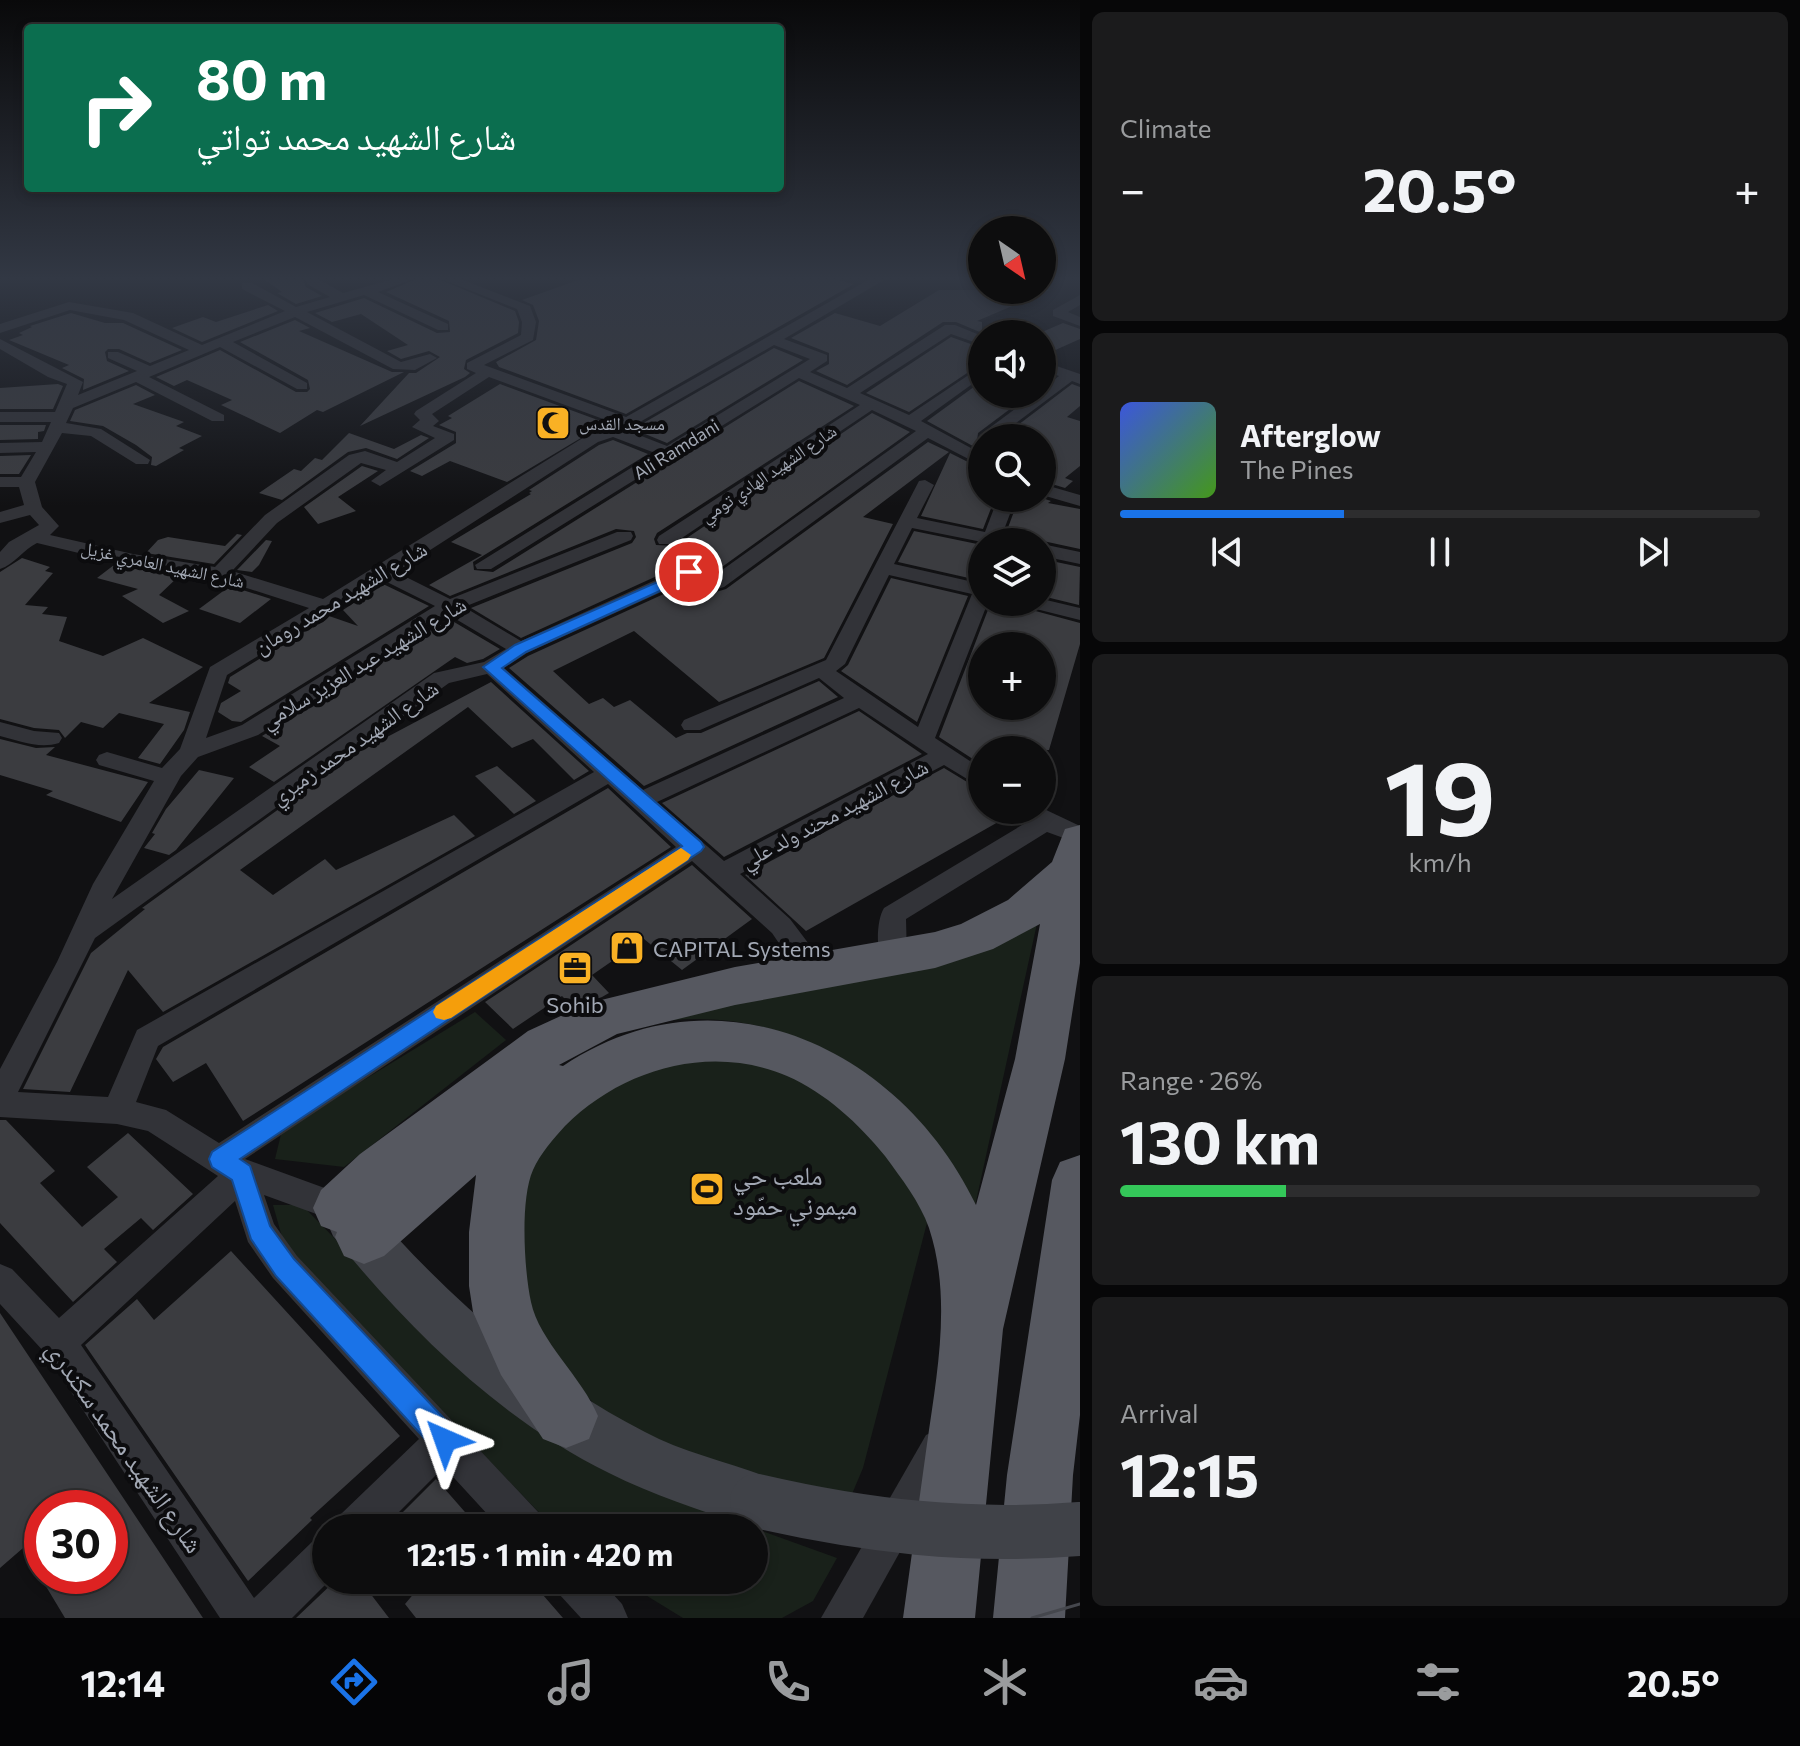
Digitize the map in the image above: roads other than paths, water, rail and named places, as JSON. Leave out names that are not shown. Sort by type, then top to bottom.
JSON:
[{"type":"highway","points":[[352,1223],[379,1171],[546,1046],[619,1013],[735,986],[935,950],[977,937],[1024,912],[1061,835]]},
{"type":"highway","points":[[939,1618],[973,1329],[1040,1059],[1061,835]]},
{"type":"highway","points":[[352,1223],[543,1084],[579,1063],[689,1041],[746,1045],[805,1061],[850,1087],[901,1137],[940,1190],[958,1230],[973,1329]]},
{"type":"highway","points":[[566,1416],[523,1353],[503,1312],[498,1223],[504,1172],[529,1130],[558,1096],[595,1070],[636,1051]]},
{"type":"highway","points":[[1029,1618],[1040,1475],[1080,1180]]},
{"type":"main road","points":[[352,1223],[453,1329],[566,1416],[627,1453],[757,1501],[841,1521],[940,1533],[1016,1535],[1080,1529]]},
{"type":"street","points":[[0,563],[16,546],[50,526],[34,508],[26,482],[48,447],[75,382],[53,374],[21,356]]},
{"type":"street","points":[[114,356],[218,418]]},
{"type":"street","points":[[60,417],[142,373],[187,356]]},
{"type":"street","points":[[246,356],[302,386]]},
{"type":"street","points":[[377,356],[398,366],[410,367],[430,358]]},
{"type":"street","points":[[492,356],[472,366],[621,427],[670,453]]},
{"type":"street","name":"شارع الشهيد محمد رومان","points":[[0,1098],[85,933],[106,884],[168,777],[190,752],[217,672],[592,439],[621,427],[747,356]]},
{"type":"street","points":[[800,373],[821,356]]},
{"type":"street","points":[[850,393],[908,356]]},
{"type":"street","points":[[380,481],[448,437],[420,427],[431,421],[422,414],[487,372]]},
{"type":"street","points":[[800,373],[850,393],[968,453]]},
{"type":"street","name":"Ali Ramdani","points":[[484,565],[800,373]]},
{"type":"street","points":[[1006,424],[1074,377]]},
{"type":"street","points":[[918,426],[968,382]]},
{"type":"street","name":"شارع الشهيد الهادي تومي","points":[[666,540],[870,405]]},
{"type":"street","points":[[0,417],[60,417],[95,432],[142,460]]},
{"type":"street","name":"شارع الشهيد محمد زميري","points":[[85,933],[442,678],[491,667],[520,649],[689,572],[717,583],[918,426]]},
{"type":"street","points":[[0,448],[48,447]]},
{"type":"street","points":[[219,573],[271,519],[355,459],[365,456],[397,468]]},
{"type":"street","points":[[0,482],[26,482]]},
{"type":"street","points":[[692,725],[834,664],[925,485]]},
{"type":"street","points":[[1056,493],[1080,500]]},
{"type":"street","points":[[0,518],[34,508]]},
{"type":"street","points":[[908,522],[968,534]]},
{"type":"street","name":"شارع الشهيد عبد العزيز سلامي","points":[[190,752],[250,730],[449,606],[624,536]]},
{"type":"street","name":"شارع الشهيد العامري غزيل","points":[[35,537],[133,560],[219,573],[324,606]]},
{"type":"street","points":[[1056,553],[1080,558]]},
{"type":"street","points":[[885,568],[968,588]]},
{"type":"street","points":[[382,572],[449,606],[520,649]]},
{"type":"street","points":[[1056,608],[1080,614]]},
{"type":"street","points":[[923,741],[972,616]]},
{"type":"street","points":[[491,667],[781,926],[814,972]]},
{"type":"street","points":[[821,670],[968,771]]},
{"type":"street","points":[[641,800],[860,699]]},
{"type":"street","points":[[0,729],[34,738],[51,738]]},
{"type":"street","name":"شارع الشهيد محند ولد علي","points":[[723,872],[945,755]]},
{"type":"street","points":[[107,760],[168,777]]},
{"type":"street","points":[[117,1111],[147,1038],[609,773]]},
{"type":"street","points":[[893,958],[893,915],[1061,835]]},
{"type":"street","points":[[58,1342],[231,1166],[694,847]]},
{"type":"street","points":[[0,1104],[117,1111],[155,1119],[231,1166],[295,1189],[352,1223]]},
{"type":"street","points":[[231,1166],[260,1231],[285,1267],[513,1514]]},
{"type":"street","name":"شارع الشهيد محمد سكندري","points":[[0,1280],[58,1342],[244,1618]]},
{"type":"street","points":[[846,1611],[963,1409]]},
{"type":"street","points":[[369,1514],[445,1440]]},
{"type":"street","points":[[263,1618],[312,1570]]},
{"type":"street","points":[[586,1594],[608,1618]]},
{"type":"tram line","points":[[1032,1618],[1080,1604]]},
{"type":"place","name":"مسجد القدس","points":[[553,423]]},
{"type":"place","name":"CAPITAL Systems","points":[[627,948]]},
{"type":"place","name":"Sohib","points":[[575,968]]},
{"type":"place","name":"ملعب حي ميموني حمّود","points":[[707,1189]]}]
